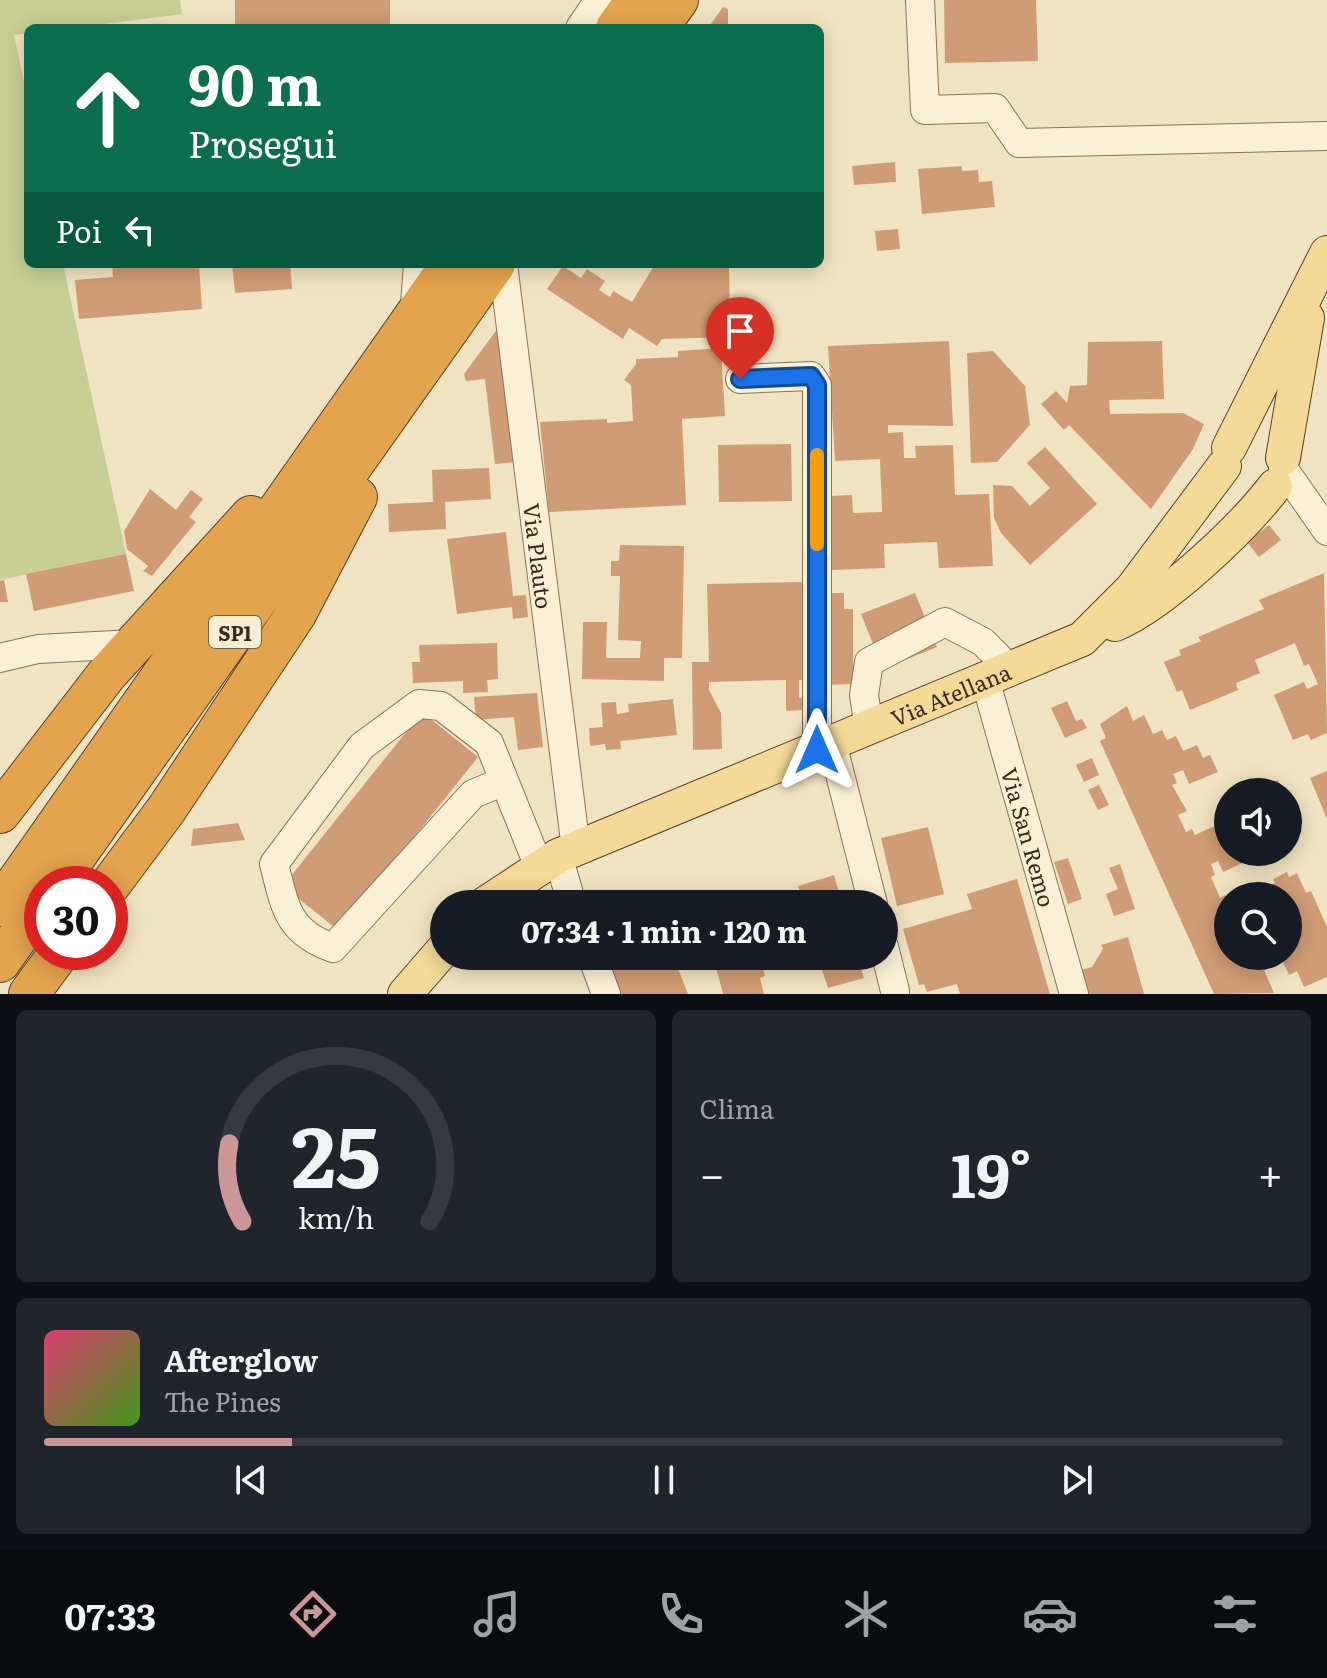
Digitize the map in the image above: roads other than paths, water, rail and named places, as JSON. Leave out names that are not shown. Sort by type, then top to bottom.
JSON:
[{"type":"highway","points":[[619,24],[636,0]]},
{"type":"highway","points":[[661,24],[678,0]]},
{"type":"highway","points":[[0,906],[448,268]]},
{"type":"highway","name":"SP1","points":[[69,866],[492,268]]},
{"type":"highway","points":[[124,866],[166,810],[296,614],[415,381]]},
{"type":"highway","points":[[0,813],[134,644],[213,555],[335,431]]},
{"type":"highway","points":[[0,962],[24,928]]},
{"type":"highway","points":[[29,994],[47,970]]},
{"type":"main road","name":"Via Atellana","points":[[507,890],[558,857],[1082,639],[1150,566],[1227,457],[1321,264]]},
{"type":"main road","points":[[1082,639],[1123,621],[1161,594],[1253,515],[1280,471],[1321,264]]},
{"type":"main road","points":[[1245,436],[1264,437],[1272,442],[1280,471],[1257,495],[1248,494],[1231,484],[1227,457],[1245,436]]},
{"type":"main road","points":[[405,994],[430,965]]},
{"type":"street","points":[[583,24],[599,0]]},
{"type":"street","points":[[920,0],[925,110],[995,108],[1019,143],[1327,136]]},
{"type":"street","points":[[414,318],[418,268]]},
{"type":"street","name":"Via Plauto","points":[[503,268],[558,857]]},
{"type":"street","points":[[740,379],[811,376],[817,385],[825,747],[869,890]]},
{"type":"street","points":[[1280,471],[1327,531]]},
{"type":"street","points":[[869,728],[864,695],[869,662],[945,622],[983,642],[998,674]]},
{"type":"street","points":[[0,658],[38,649],[134,644]]},
{"type":"street","name":"Via San Remo","points":[[998,674],[1074,994]]},
{"type":"street","points":[[504,781],[473,794],[333,948],[316,943],[288,919],[274,864],[362,746],[419,704],[441,706],[489,743],[504,781],[558,857],[568,890]]},
{"type":"street","points":[[597,970],[606,994]]},
{"type":"street","points":[[890,970],[895,991]]}]
